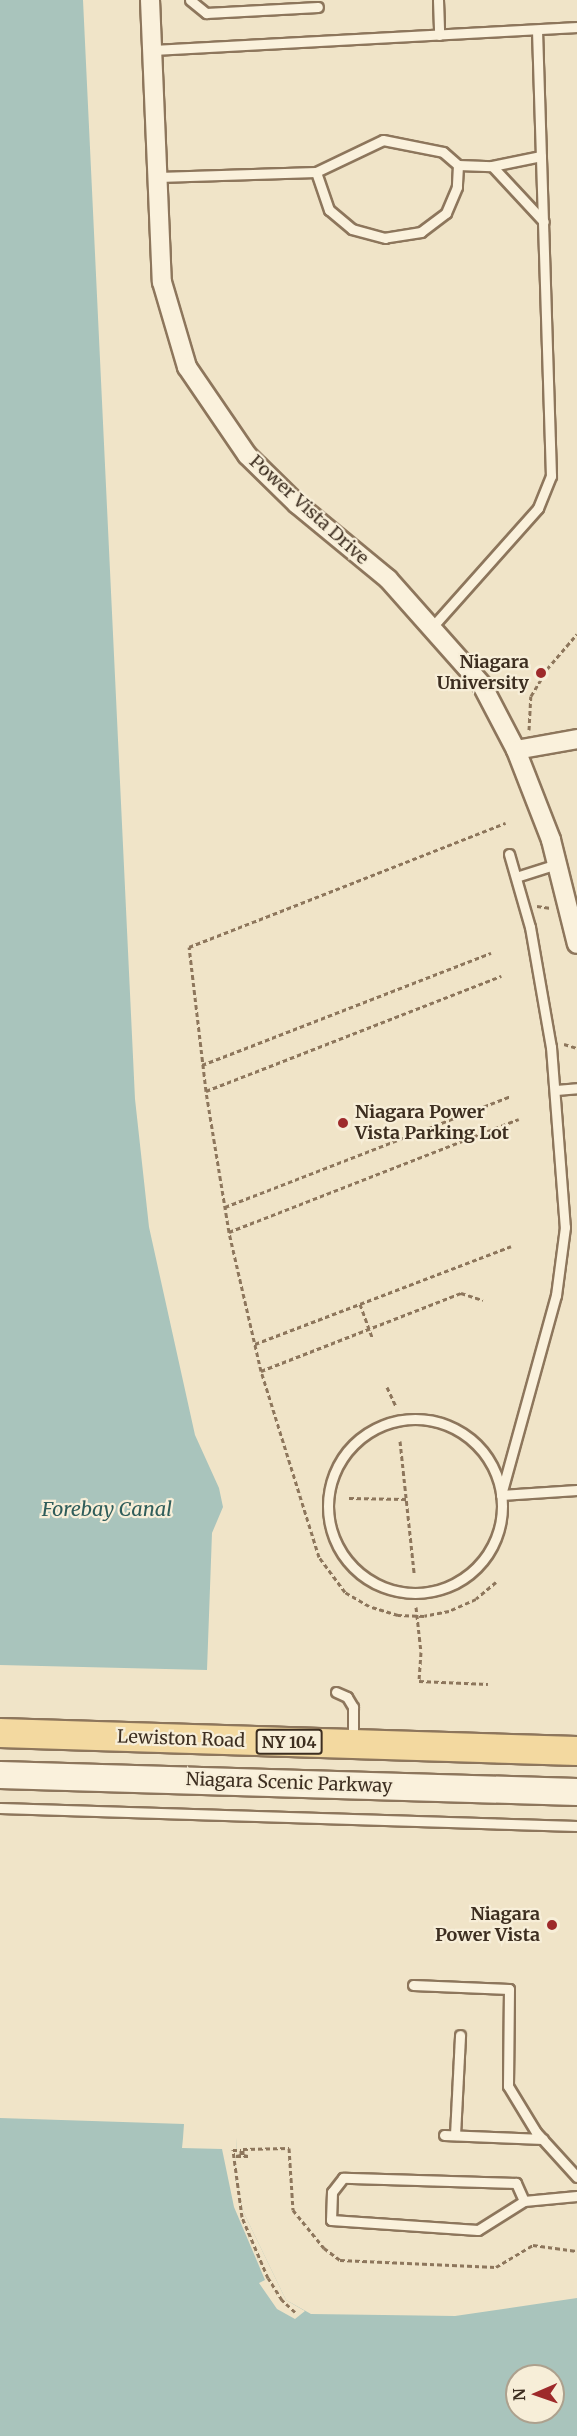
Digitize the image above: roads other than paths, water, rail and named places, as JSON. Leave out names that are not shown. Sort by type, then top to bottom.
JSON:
[{"type":"main road","name":"Lewiston Road","points":[[0,1733],[577,1751]]},
{"type":"main road","name":"Niagara Scenic Parkway","points":[[0,1775],[577,1792]]},
{"type":"street","name":"Power Vista Drive","points":[[150,0],[162,282],[187,367],[248,455],[297,504],[388,579],[433,626],[482,685],[516,750],[557,864],[577,944]]},
{"type":"street","points":[[516,750],[577,739]]},
{"type":"lane","points":[[190,0],[206,13],[318,7]]},
{"type":"lane","points":[[438,0],[439,36]]},
{"type":"lane","points":[[153,50],[537,31],[577,27]]},
{"type":"lane","points":[[433,626],[538,507],[551,476],[537,31]]},
{"type":"lane","points":[[158,177],[316,172],[383,140],[443,152],[458,165],[492,166],[541,156]]},
{"type":"lane","points":[[316,172],[329,210],[352,229],[385,238],[421,232],[446,213],[457,187],[458,165]]},
{"type":"lane","points":[[492,166],[544,222]]},
{"type":"lane","points":[[501,1495],[496,1475],[483,1451],[462,1433],[437,1421],[410,1419],[383,1425],[359,1438],[341,1459],[334,1476],[328,1512],[333,1536],[344,1558],[362,1575],[391,1589],[431,1592],[455,1584],[475,1570],[490,1549],[500,1526],[501,1495],[563,1259],[556,1090],[539,971],[509,854]]},
{"type":"lane","points":[[516,877],[557,864]]},
{"type":"lane","points":[[556,1090],[577,1088]]},
{"type":"lane","points":[[501,1495],[577,1490]]},
{"type":"lane","points":[[336,1692],[347,1697],[353,1707],[352,1744]]},
{"type":"lane","points":[[0,1808],[577,1826]]},
{"type":"lane","points":[[413,1985],[508,1989],[508,2086],[543,2139],[577,2177]]},
{"type":"lane","points":[[455,2135],[460,2035]]},
{"type":"lane","points":[[444,2135],[543,2139]]},
{"type":"lane","points":[[524,2201],[516,2183],[343,2178],[332,2192],[331,2220],[478,2230],[524,2201],[577,2196]]},
{"type":"water","name":"Forebay Canal","points":[[0,0],[83,0],[135,1099],[149,1227],[195,1435],[219,1488],[223,1507],[212,1533],[207,1670],[0,1665]]},
{"type":"water","points":[[0,2118],[184,2124],[183,2138],[237,2138],[235,2174],[243,2211],[286,2300],[311,2314],[455,2316],[577,2298],[577,2436],[0,2436]]},
{"type":"place","name":"Niagara University","points":[[541,673]]},
{"type":"place","name":"Niagara Power Vista Parking Lot","points":[[343,1123]]},
{"type":"place","name":"Niagara Power Vista","points":[[552,1925]]}]
